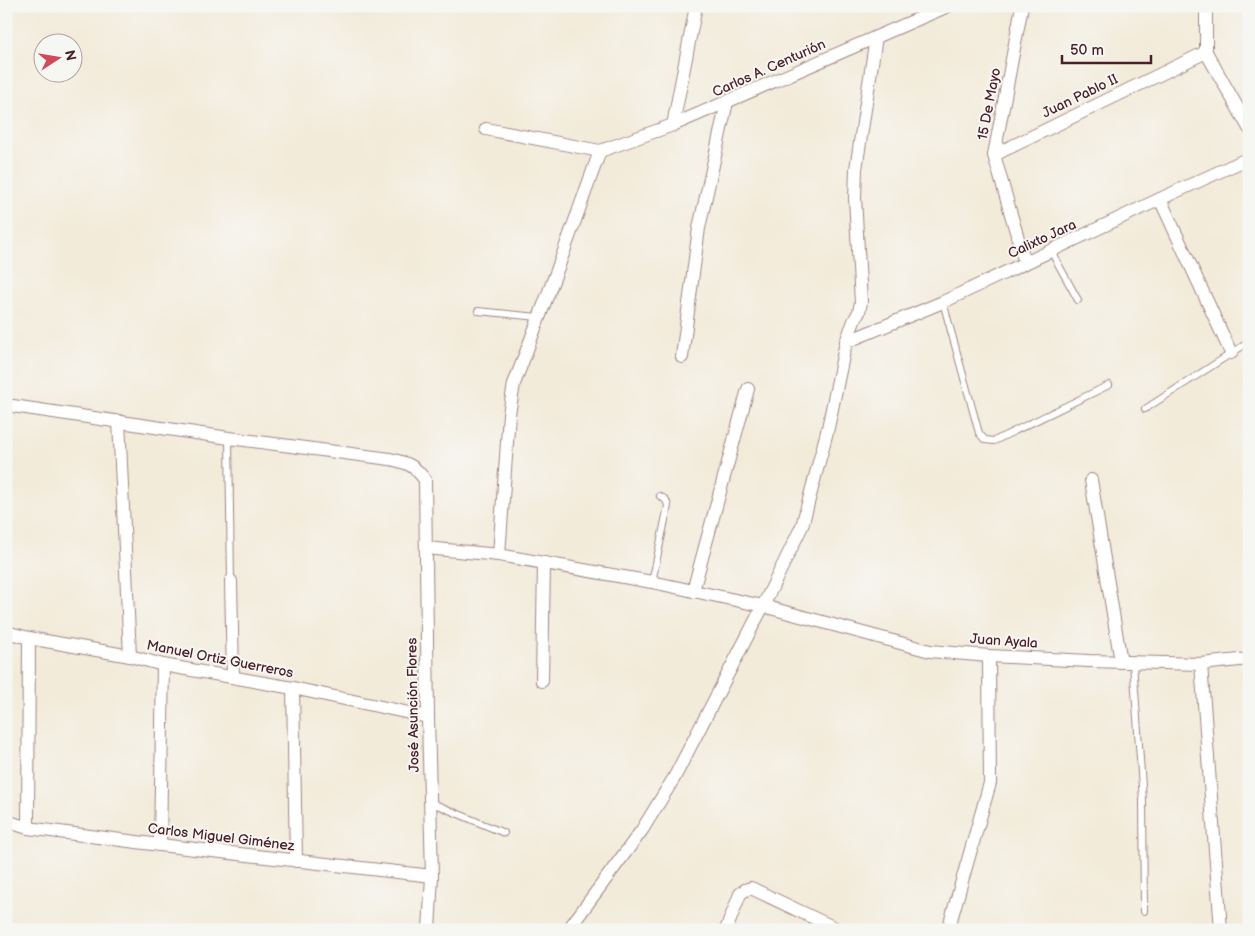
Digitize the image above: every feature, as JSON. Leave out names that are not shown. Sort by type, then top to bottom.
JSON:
[{"type":"street","points":[[673,125],[696,6]]},
{"type":"street","name":"Carlos A. Centurión","points":[[600,151],[673,125],[948,6]]},
{"type":"street","name":"15 De Mayo","points":[[1022,6],[994,155],[1026,263]]},
{"type":"street","points":[[1206,6],[1206,52],[1249,128]]},
{"type":"street","points":[[574,928],[642,830],[669,786],[763,606],[802,526],[828,428],[846,342],[859,312],[861,302],[855,198],[856,169],[876,37]]},
{"type":"street","name":"Juan Pablo II","points":[[994,155],[1206,52]]},
{"type":"street","points":[[682,357],[699,228],[727,102]]},
{"type":"street","points":[[486,129],[600,151],[512,391],[499,555]]},
{"type":"street","name":"Calixto Jara","points":[[846,342],[943,302],[1160,198],[1249,158]]},
{"type":"street","points":[[1160,198],[1232,353]]},
{"type":"street","points":[[693,591],[748,389]]},
{"type":"street","points":[[6,405],[229,438]]},
{"type":"street","points":[[119,421],[130,656]]},
{"type":"street","name":"José Asunción Flores","points":[[229,438],[406,462],[417,469],[425,480],[432,876],[429,930]]},
{"type":"street","points":[[1091,480],[1127,662]]},
{"type":"street","name":"Juan Ayala","points":[[426,548],[499,555],[652,582],[763,606],[930,651],[989,656],[1201,664],[1249,659]]},
{"type":"street","points":[[542,681],[544,563]]},
{"type":"street","points":[[230,581],[233,678]]},
{"type":"street","name":"Manuel Ortiz Guerreros","points":[[6,632],[29,638],[130,656],[163,665],[293,688],[428,717]]},
{"type":"street","points":[[28,828],[29,638]]},
{"type":"street","points":[[948,930],[990,783],[989,656]]},
{"type":"street","points":[[1201,664],[1221,930]]},
{"type":"street","points":[[160,845],[163,665]]},
{"type":"street","points":[[293,688],[296,861]]},
{"type":"street","name":"Carlos Miguel Giménez","points":[[6,821],[28,828],[432,876]]},
{"type":"street","points":[[726,930],[740,894],[750,888],[839,930]]},
{"type":"lane","points":[[1051,251],[1078,300]]},
{"type":"lane","points":[[943,302],[979,433],[985,440],[994,441],[1109,385]]},
{"type":"lane","points":[[478,312],[538,317]]},
{"type":"lane","points":[[1146,409],[1249,342]]},
{"type":"lane","points":[[229,438],[230,581]]},
{"type":"lane","points":[[652,582],[668,506],[666,500],[660,496]]},
{"type":"lane","points":[[1127,662],[1143,800],[1144,911]]},
{"type":"lane","points":[[430,802],[504,833]]}]
